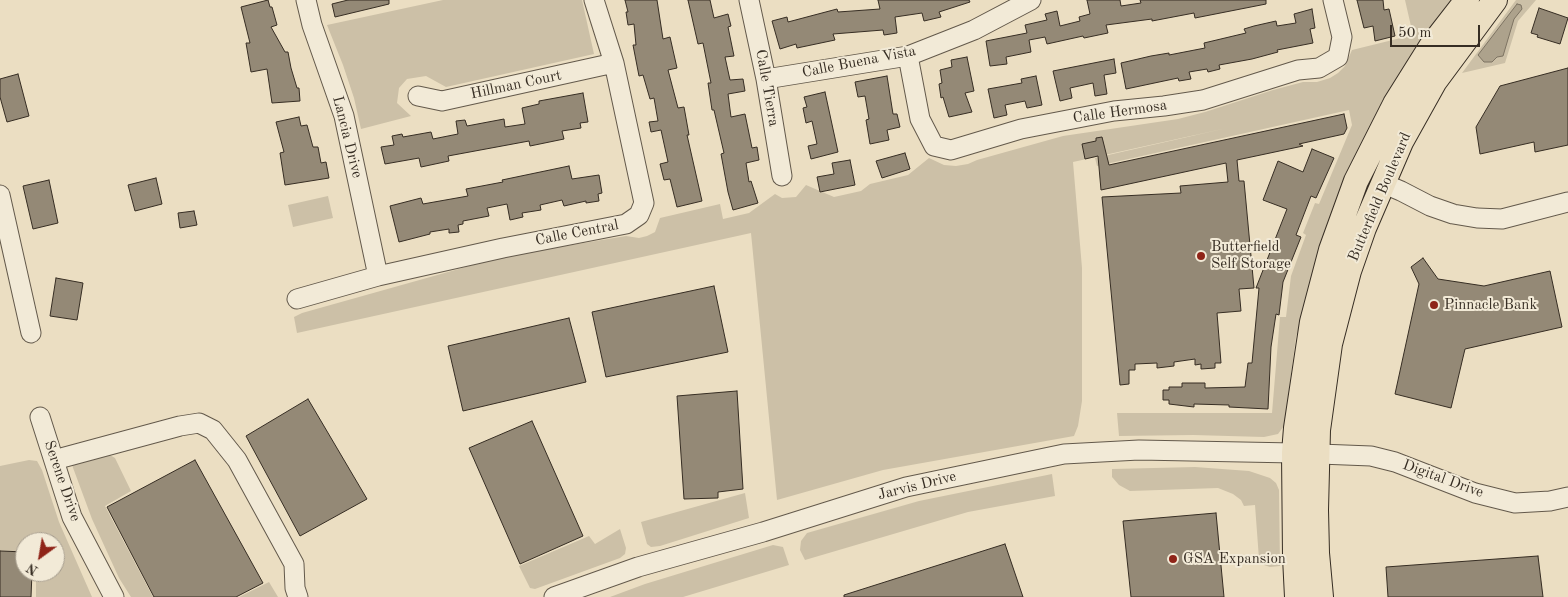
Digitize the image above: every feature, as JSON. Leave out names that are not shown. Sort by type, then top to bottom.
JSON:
[{"type":"main road","name":"Butterfield Boulevard","points":[[1322,597],[1317,553],[1316,510],[1306,453],[1296,428],[1312,322],[1331,250],[1356,181],[1395,104],[1432,45],[1467,0]]},
{"type":"main road","name":"Butterfield Boulevard","points":[[1297,597],[1294,557],[1306,453],[1318,430],[1330,344],[1349,271],[1364,228],[1400,142],[1435,81],[1495,0]]},
{"type":"street","name":"Lancia Drive","points":[[306,0],[312,25],[344,116],[378,276]]},
{"type":"street","name":"Calle Central","points":[[298,299],[378,276],[503,248],[626,224],[639,215],[644,203],[614,64],[594,0]]},
{"type":"street","name":"Calle Tierra","points":[[749,0],[766,79],[782,176]]},
{"type":"street","name":"Calle Buena Vista","points":[[766,79],[908,56],[974,30],[1032,0]]},
{"type":"street","name":"Calle Hermosa","points":[[908,56],[920,119],[934,146],[951,150],[1021,129],[1096,114],[1202,100],[1298,70],[1319,68],[1338,57],[1342,37],[1333,0]]},
{"type":"street","name":"Hillman Court","points":[[418,96],[442,101],[614,64]]},
{"type":"street","points":[[1382,183],[1430,206],[1453,214],[1477,218],[1502,219],[1568,202]]},
{"type":"street","points":[[0,195],[31,333]]},
{"type":"street","name":"Serene Drive","points":[[40,416],[72,517],[114,597]]},
{"type":"street","points":[[54,460],[180,426],[198,423],[213,430],[237,460],[294,564],[295,588],[298,597]]},
{"type":"street","name":"Jarvis Drive","points":[[554,597],[638,567],[763,532],[906,487],[1064,454],[1139,450],[1306,453]]},
{"type":"street","name":"Digital Drive","points":[[1306,453],[1371,456],[1395,462],[1453,485],[1515,503],[1550,501],[1568,497]]},
{"type":"shaded area","points":[[443,0],[582,0],[594,54],[446,87],[426,76],[407,79],[399,88],[397,103],[411,116],[361,129],[354,98],[327,25]]},
{"type":"shaded area","points":[[1405,0],[1453,0],[1319,259],[1296,337],[1284,426],[1278,434],[1264,437],[1193,435],[1119,436],[1117,413],[1272,413],[1280,317],[1286,317],[1291,276],[1306,235],[1303,233],[1315,203],[1319,204],[1352,125],[1349,110],[1097,166],[1095,158],[1227,128],[1073,162],[1082,268],[1082,401],[1078,426],[1074,436],[883,470],[777,500],[751,233],[297,333],[294,317],[302,313],[505,256],[626,236],[639,238],[655,232],[660,218],[720,204],[723,219],[749,213],[775,194],[782,198],[796,197],[806,185],[834,197],[861,191],[870,184],[908,175],[929,158],[944,165],[968,164],[1063,136],[1178,119],[1303,82],[1317,82],[1338,73],[1345,66],[1352,50],[1413,35]]},
{"type":"shaded area","points":[[1516,0],[1536,0],[1518,21],[1505,63],[1462,73]]},
{"type":"shaded area","points":[[1517,4],[1521,5],[1522,9],[1514,19],[1503,56],[1497,57],[1492,62],[1484,62],[1478,55]]},
{"type":"shaded area","points":[[328,196],[333,218],[293,227],[288,205]]},
{"type":"shaded area","points":[[108,454],[115,458],[131,491],[105,506],[153,597],[131,597],[119,578],[92,519],[72,465]]},
{"type":"shaded area","points":[[29,460],[37,461],[42,470],[63,532],[15,532],[15,577],[0,576],[0,466]]},
{"type":"shaded area","points":[[1195,467],[1249,471],[1270,478],[1276,483],[1279,490],[1280,566],[1270,567],[1264,565],[1259,559],[1255,505],[1244,506],[1241,500],[1233,494],[1218,488],[1130,491],[1119,485],[1112,477],[1112,469]]},
{"type":"shaded area","points":[[1052,474],[1055,496],[968,512],[805,560],[800,550],[801,541],[807,533],[919,501]]},
{"type":"shaded area","points":[[745,493],[749,518],[660,546],[651,547],[647,544],[641,522]]},
{"type":"shaded area","points":[[620,529],[626,548],[625,554],[620,558],[535,589],[530,588],[519,566],[589,536],[595,544]]},
{"type":"shaded area","points":[[65,536],[92,597],[36,597],[36,582],[65,582]]},
{"type":"shaded area","points":[[773,545],[783,547],[789,565],[683,597],[610,597],[645,584]]},
{"type":"shaded area","points":[[269,582],[278,597],[239,597]]},
{"type":"building","points":[[268,0],[277,25],[271,27],[285,52],[288,52],[297,88],[299,88],[300,101],[272,103],[267,69],[251,72],[246,43],[250,43],[241,7]]},
{"type":"building","points":[[348,0],[389,0],[389,4],[335,17],[332,4]]},
{"type":"building","points":[[625,0],[657,0],[663,39],[670,37],[677,68],[668,70],[678,108],[684,107],[689,135],[687,135],[702,201],[677,207],[670,179],[664,180],[660,164],[668,162],[661,130],[651,132],[649,122],[658,121],[654,98],[650,99],[643,75],[639,76],[633,45],[636,45],[634,24],[628,25],[626,12],[628,12]]},
{"type":"building","points":[[688,0],[710,0],[714,18],[728,14],[731,26],[728,27],[734,56],[725,57],[730,80],[743,79],[745,91],[728,94],[731,117],[745,114],[752,148],[757,147],[759,160],[746,163],[749,182],[751,181],[758,203],[733,210],[721,154],[724,153],[714,110],[712,110],[708,83],[711,83],[703,43],[698,44]]},
{"type":"building","points":[[878,0],[969,0],[970,2],[939,12],[941,17],[924,21],[922,13],[895,17],[897,33],[884,35],[883,30],[833,34],[835,40],[797,48],[796,44],[780,49],[772,21],[787,17],[788,22],[837,9],[838,12],[880,9]]},
{"type":"building","points":[[1087,0],[1120,0],[1121,6],[1141,3],[1140,0],[1266,0],[1266,4],[1195,18],[1194,13],[1152,21],[1152,19],[1106,25],[1108,33],[1047,44],[1045,37],[1029,40],[1031,52],[1006,57],[1007,64],[990,66],[986,41],[1027,33],[1025,25],[1047,20],[1045,14],[1057,11],[1060,26],[1080,21],[1079,17],[1090,14]]},
{"type":"building","points":[[1357,0],[1383,0],[1384,10],[1389,9],[1395,36],[1375,41],[1373,26],[1364,28]]},
{"type":"building","points":[[1539,8],[1568,18],[1560,44],[1537,37],[1538,35],[1531,33]]},
{"type":"building","points":[[1312,9],[1315,28],[1310,29],[1313,43],[1277,50],[1278,52],[1252,59],[1219,65],[1220,69],[1208,72],[1207,69],[1189,72],[1191,79],[1179,81],[1178,78],[1126,89],[1121,63],[1151,56],[1169,53],[1169,55],[1205,48],[1204,43],[1246,33],[1244,29],[1254,26],[1276,21],[1277,26],[1296,23],[1294,14]]},
{"type":"building","points":[[967,57],[974,91],[965,93],[972,112],[949,117],[943,97],[941,98],[939,84],[942,83],[940,70],[952,67],[951,60]]},
{"type":"building","points":[[1114,59],[1116,73],[1104,75],[1107,94],[1095,96],[1093,83],[1070,88],[1072,98],[1060,101],[1053,71]]},
{"type":"building","points":[[1568,68],[1568,145],[1535,152],[1534,142],[1480,154],[1476,127],[1500,86]]},
{"type":"building","points":[[18,74],[29,116],[7,122],[0,97],[0,79]]},
{"type":"building","points":[[887,76],[893,114],[897,114],[900,127],[887,130],[889,140],[870,144],[866,120],[869,119],[865,96],[858,97],[855,82]]},
{"type":"building","points":[[1036,76],[1042,105],[1027,108],[1025,101],[1005,105],[1007,115],[994,118],[988,89],[1022,83],[1021,79]]},
{"type":"building","points":[[825,92],[838,152],[811,159],[808,146],[817,144],[812,121],[806,123],[803,108],[807,107],[804,97]]},
{"type":"building","points":[[583,93],[588,122],[580,123],[581,128],[562,131],[564,139],[530,146],[529,141],[448,156],[449,161],[421,167],[419,158],[385,164],[381,147],[394,145],[392,136],[402,134],[403,137],[431,132],[433,139],[458,134],[456,121],[465,120],[467,126],[504,119],[505,127],[525,124],[522,108],[539,104],[539,101]]},
{"type":"building","points":[[1344,114],[1347,128],[1344,134],[1299,144],[1303,146],[1237,160],[1239,181],[1244,181],[1254,288],[1239,289],[1241,311],[1217,313],[1221,363],[1215,363],[1215,368],[1201,369],[1201,364],[1195,365],[1195,359],[1174,362],[1174,366],[1157,368],[1157,363],[1135,364],[1135,370],[1129,370],[1129,384],[1120,385],[1102,197],[1181,193],[1180,186],[1228,182],[1226,163],[1101,190],[1098,156],[1085,159],[1082,144],[1096,141],[1096,138],[1102,137],[1109,165]]},
{"type":"building","points":[[299,117],[301,126],[307,125],[313,147],[318,147],[321,163],[326,162],[329,178],[285,185],[280,153],[284,152],[276,122]]},
{"type":"building","points":[[1312,149],[1334,158],[1316,198],[1311,196],[1296,235],[1301,237],[1283,282],[1279,315],[1276,314],[1271,347],[1268,409],[1229,407],[1229,405],[1194,404],[1194,407],[1169,404],[1169,400],[1163,400],[1163,390],[1169,390],[1169,387],[1182,387],[1182,383],[1205,383],[1205,388],[1245,387],[1248,363],[1252,363],[1259,288],[1256,288],[1287,209],[1263,200],[1278,161],[1303,172]]},
{"type":"building","points":[[905,153],[910,169],[882,178],[876,161]]},
{"type":"building","points":[[850,160],[855,185],[820,192],[817,177],[834,174],[832,163]]},
{"type":"building","points":[[569,166],[572,179],[599,175],[602,193],[598,194],[599,201],[586,203],[586,201],[564,206],[562,200],[540,205],[541,210],[522,213],[523,217],[510,220],[507,204],[487,208],[489,216],[463,221],[463,224],[458,225],[459,232],[449,233],[449,229],[430,232],[430,234],[399,242],[390,206],[421,198],[423,204],[468,196],[466,189]]},
{"type":"building","points":[[156,178],[162,204],[135,211],[128,185]]},
{"type":"building","points":[[49,180],[58,223],[33,229],[23,186]]},
{"type":"building","points":[[194,211],[197,225],[180,228],[178,213]]},
{"type":"building","points":[[1423,258],[1438,279],[1484,286],[1550,271],[1562,327],[1465,349],[1451,408],[1395,394],[1419,284],[1411,267]]},
{"type":"building","points":[[56,278],[83,283],[77,320],[50,316]]},
{"type":"building","points":[[714,286],[728,352],[606,377],[592,312]]},
{"type":"building","points":[[569,318],[586,382],[463,411],[448,346]]},
{"type":"building","points":[[737,391],[743,489],[718,492],[718,498],[684,499],[677,396]]},
{"type":"building","points":[[308,399],[367,499],[300,536],[246,436]]},
{"type":"building","points":[[532,421],[583,536],[520,564],[469,448]]},
{"type":"building","points":[[195,460],[263,583],[236,597],[154,597],[107,507]]},
{"type":"building","name":"GSA Expansion","points":[[1216,513],[1224,597],[1131,597],[1123,521]]},
{"type":"building","points":[[1005,544],[1023,597],[844,597],[844,595]]},
{"type":"building","points":[[0,551],[15,552],[15,582],[32,582],[31,597],[0,597]]},
{"type":"building","points":[[1538,556],[1543,597],[1388,597],[1386,567]]},
{"type":"place","name":"Butterfield Self Storage","points":[[1201,256]]},
{"type":"place","name":"Pinnacle Bank","points":[[1434,305]]},
{"type":"place","name":"GSA Expansion","points":[[1173,559]]}]
